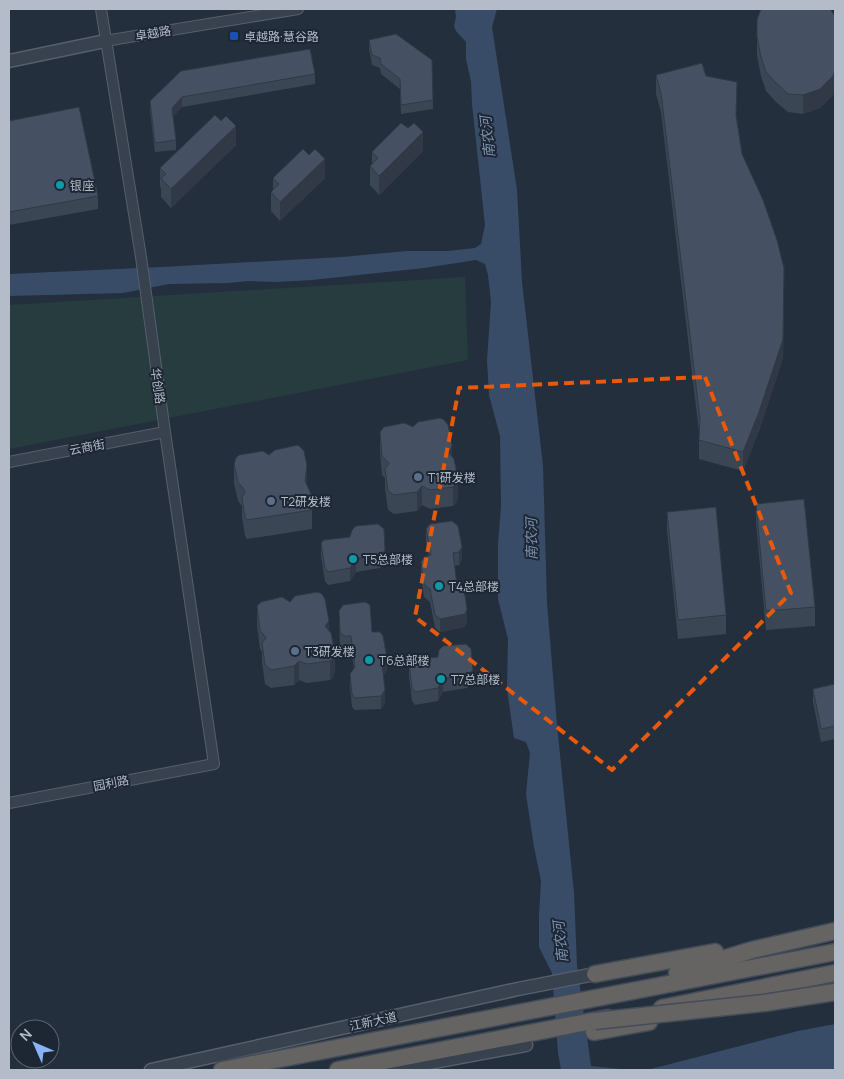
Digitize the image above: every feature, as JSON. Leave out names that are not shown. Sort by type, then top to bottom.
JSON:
[{"type":"highway","points":[[595,974],[835,930]]},
{"type":"highway","points":[[594,998],[752,950],[835,930]]},
{"type":"highway","points":[[594,998],[835,952]]},
{"type":"highway","points":[[526,1045],[598,1026],[835,973]]},
{"type":"highway","points":[[338,1070],[835,988]]},
{"type":"highway","points":[[598,1026],[764,1004],[835,992]]},
{"type":"highway","name":"江新大道","points":[[222,1070],[594,998]]},
{"type":"street","name":"华创路","points":[[101,9],[141,258],[214,764]]},
{"type":"street","name":"卓越路","points":[[9,61],[105,41],[298,9]]},
{"type":"street","name":"云商街","points":[[9,462],[165,432]]},
{"type":"street","name":"园利路","points":[[9,802],[214,764]]},
{"type":"street","name":"江新大道","points":[[151,1070],[518,989],[595,974]]},
{"type":"street","points":[[391,1070],[526,1045]]},
{"type":"highlighted area","points":[[705,377],[791,593],[612,770],[415,617],[459,388]]},
{"type":"green space","points":[[465,277],[468,360],[9,449],[9,305]]},
{"type":"water","name":"南农河","points":[[455,9],[497,9],[492,27],[517,190],[522,282],[543,466],[547,603],[574,893],[577,966],[591,1066],[630,1070],[561,1070],[552,973],[539,947],[541,881],[526,794],[530,753],[526,742],[514,738],[507,689],[508,639],[498,599],[498,544],[501,506],[500,436],[489,395],[487,360],[491,302],[485,264],[476,260],[424,268],[312,280],[169,284],[123,293],[9,296],[9,274],[342,257],[407,251],[448,251],[475,248],[481,244],[485,225],[471,81],[466,59],[466,42],[454,26]]},
{"type":"water","points":[[835,1024],[835,1070],[647,1070],[798,1031]]},
{"type":"building","points":[[761,9],[830,9],[835,16],[835,70],[833,76],[820,89],[803,95],[788,94],[766,72],[757,37],[757,20]]},
{"type":"building","points":[[396,34],[432,60],[433,100],[401,105],[400,79],[381,64],[380,58],[372,55],[369,40]]},
{"type":"building","points":[[310,49],[315,74],[182,97],[172,108],[176,140],[155,143],[150,101],[181,71]]},
{"type":"building","points":[[702,63],[706,76],[737,82],[736,116],[742,154],[763,200],[777,240],[784,268],[783,339],[759,412],[743,452],[699,440],[700,419],[661,93],[656,75]]},
{"type":"building","points":[[79,107],[98,196],[9,212],[9,121]]},
{"type":"building","points":[[215,115],[221,121],[226,116],[236,126],[171,189],[161,178],[166,174],[160,168]]},
{"type":"building","points":[[401,123],[408,128],[414,123],[423,132],[379,176],[370,166],[378,158],[372,152]]},
{"type":"building","points":[[303,149],[309,155],[315,149],[325,159],[280,202],[271,192],[279,184],[273,178]]},
{"type":"building","name":"T1研发楼","points":[[440,418],[448,425],[452,446],[448,452],[454,459],[458,479],[456,484],[453,487],[430,490],[422,486],[417,492],[394,495],[388,491],[385,469],[389,463],[382,456],[380,432],[384,427],[404,423],[413,427],[418,422]]},
{"type":"building","name":"T2研发楼","points":[[298,445],[304,451],[307,466],[305,481],[311,494],[312,510],[247,520],[242,498],[245,491],[238,482],[234,464],[236,458],[239,455],[263,451],[269,455],[275,450]]},
{"type":"building","points":[[804,499],[815,607],[766,611],[756,504]]},
{"type":"building","points":[[716,507],[726,615],[678,620],[667,512]]},
{"type":"building","name":"T4总部楼","points":[[452,521],[458,526],[462,547],[459,552],[453,553],[457,585],[464,589],[467,609],[465,614],[440,619],[435,615],[430,589],[424,584],[421,562],[424,557],[431,555],[426,529],[430,524]]},
{"type":"building","points":[[378,524],[384,529],[385,550],[380,555],[356,559],[350,568],[328,572],[325,568],[321,543],[324,540],[350,537],[352,530],[356,526]]},
{"type":"building","name":"T3研发楼","points":[[317,592],[322,594],[325,599],[329,621],[325,626],[331,633],[335,653],[333,658],[330,661],[307,664],[299,661],[294,666],[271,670],[265,665],[262,643],[266,638],[260,630],[257,606],[261,602],[282,597],[290,602],[295,596]]},
{"type":"building","name":"T6总部楼","points":[[365,602],[370,605],[372,632],[380,632],[383,636],[387,658],[382,664],[385,690],[381,696],[355,698],[352,694],[350,674],[355,667],[351,636],[344,636],[340,632],[339,611],[343,605]]},
{"type":"building","points":[[466,644],[471,649],[473,670],[467,675],[443,679],[438,688],[415,692],[412,688],[409,663],[412,660],[438,657],[439,650],[443,646]]},
{"type":"building","points":[[835,684],[835,726],[821,729],[813,689]]},
{"type":"place","name":"卓越路·慧谷路","points":[[234,36]]},
{"type":"place","name":"银座","points":[[60,185]]},
{"type":"place","name":"T1研发楼","points":[[418,477]]},
{"type":"place","name":"T2研发楼","points":[[271,501]]},
{"type":"place","name":"T5总部楼","points":[[353,559]]},
{"type":"place","name":"T4总部楼","points":[[439,586]]},
{"type":"place","name":"T3研发楼","points":[[295,651]]},
{"type":"place","name":"T6总部楼","points":[[369,660]]},
{"type":"place","name":"T7总部楼","points":[[441,679]]}]
